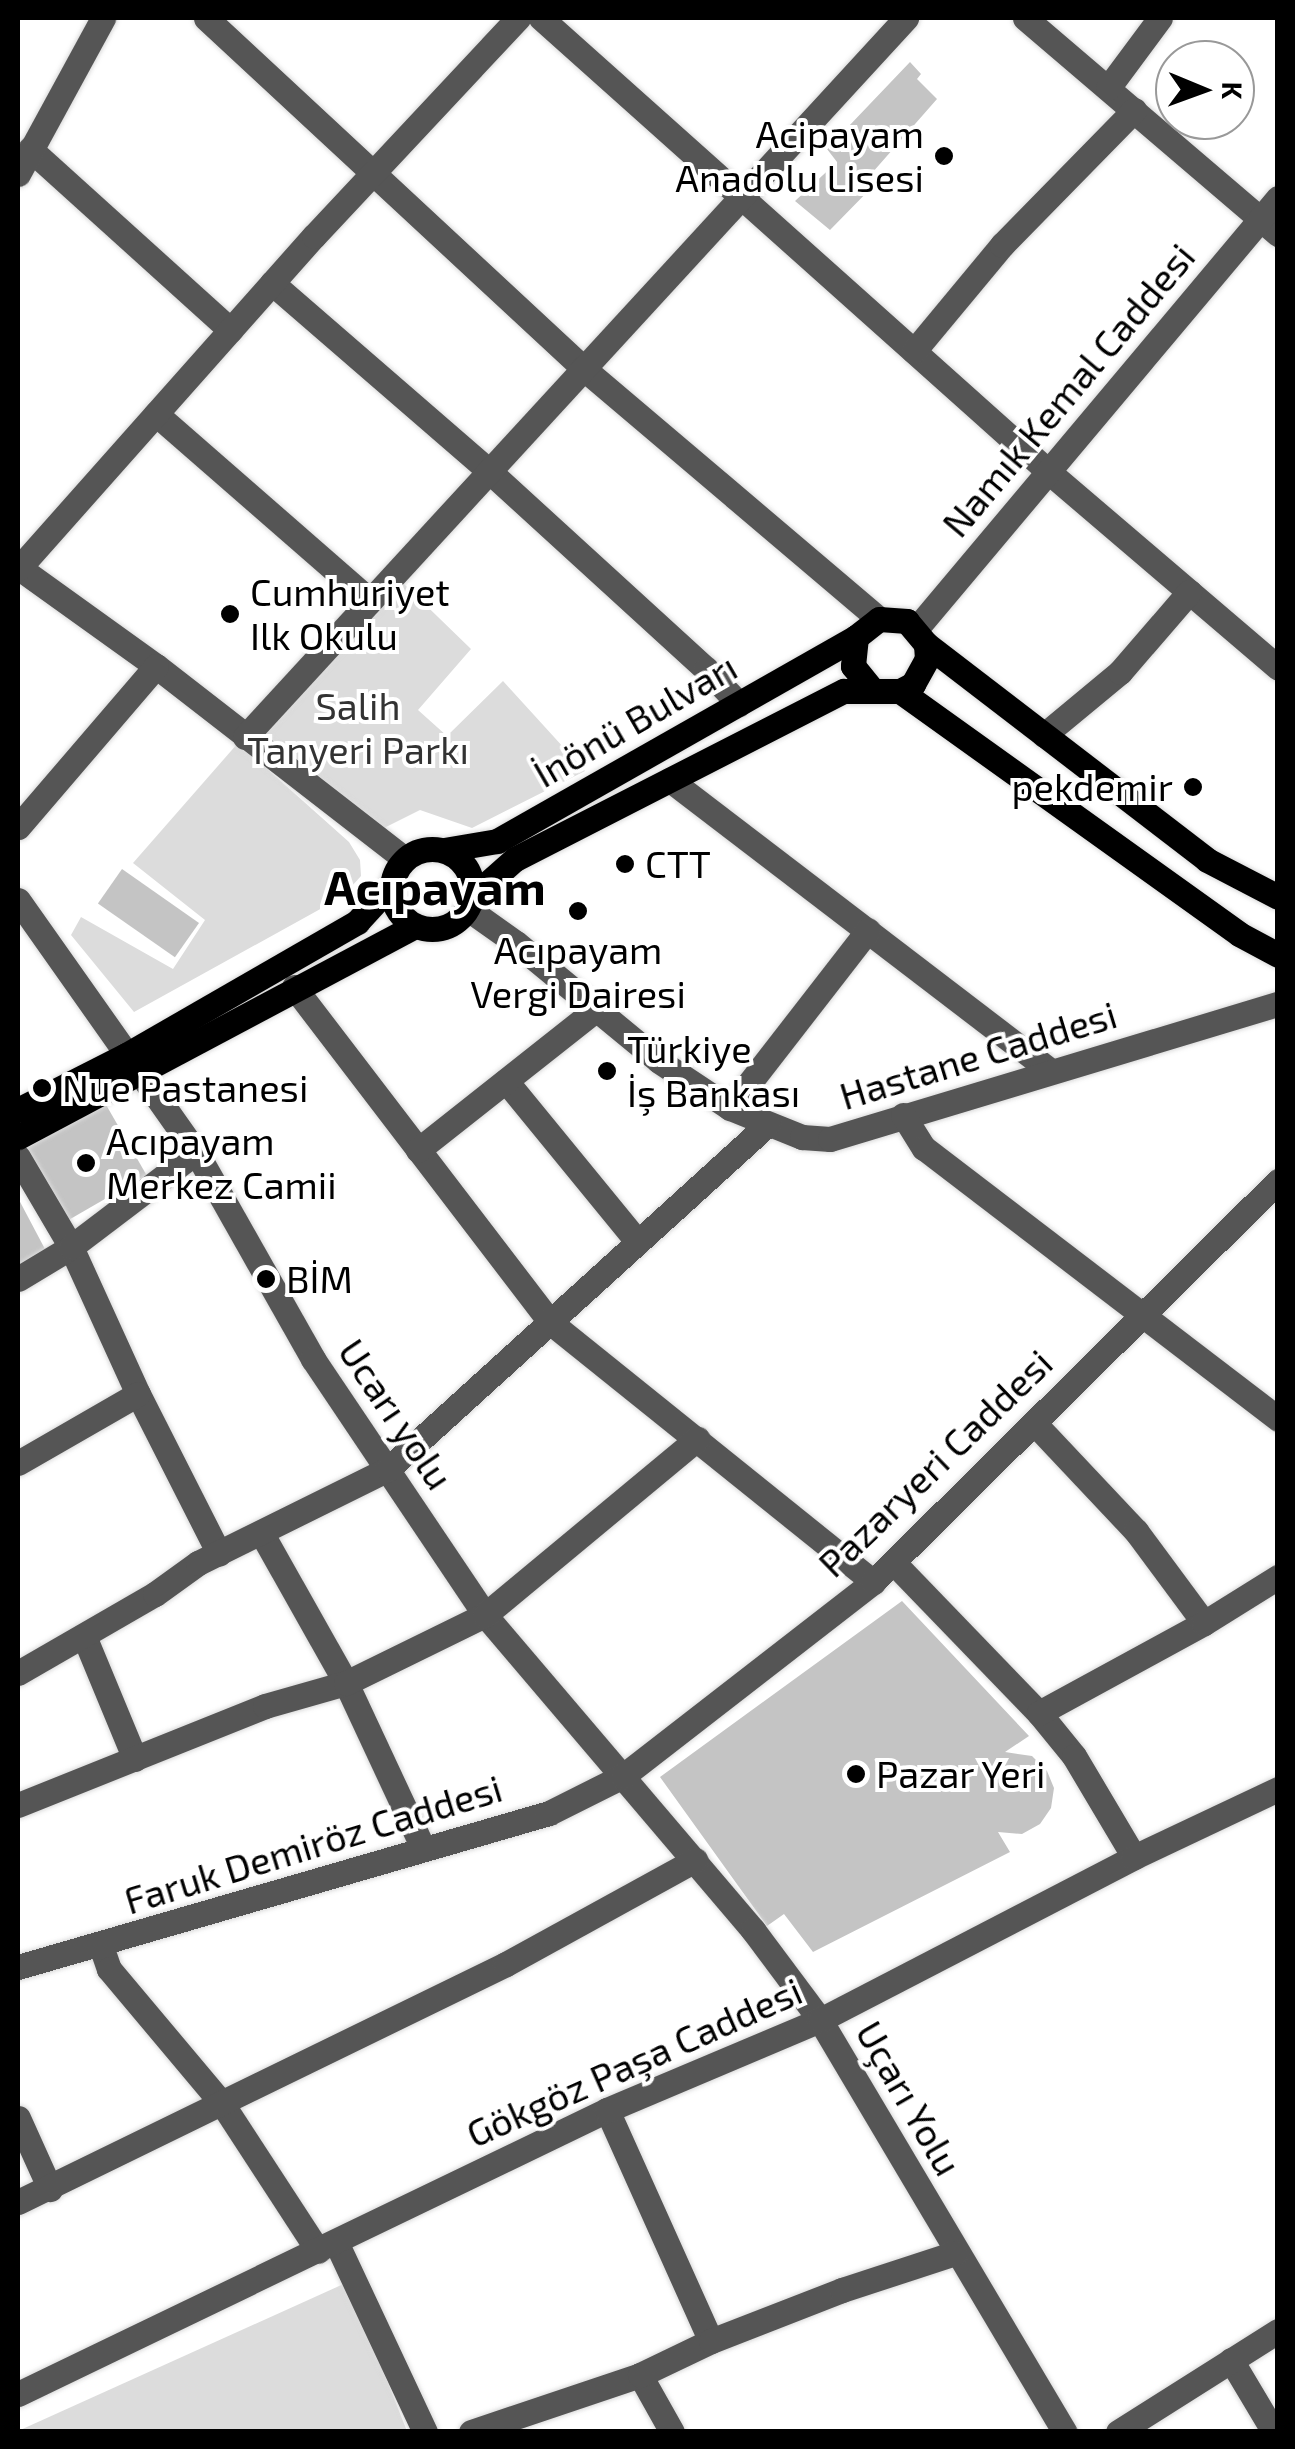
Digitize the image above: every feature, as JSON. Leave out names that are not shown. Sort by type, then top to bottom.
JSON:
[{"type":"main road","points":[[1278,897],[1207,860],[894,617],[879,618],[856,637],[853,666],[872,688],[900,691],[1239,934],[1278,955]]},
{"type":"main road","points":[[900,691],[922,673],[921,636]]},
{"type":"main road","name":"İnönü Bulvarı","points":[[444,850],[498,841],[856,637]]},
{"type":"main road","name":"İnönü Bulvarı","points":[[470,903],[515,859],[844,691],[872,688]]},
{"type":"main road","points":[[18,1137],[357,922],[392,884],[405,860],[416,852],[444,850],[464,864],[472,886],[470,903],[460,918],[438,930],[414,926],[396,908],[392,884]]},
{"type":"main road","points":[[18,1110],[132,1063],[414,926]]},
{"type":"street","points":[[18,174],[103,18]]},
{"type":"street","points":[[206,18],[583,368],[879,618]]},
{"type":"street","points":[[405,860],[156,666],[18,568],[272,283],[518,18]]},
{"type":"street","points":[[541,18],[1050,473],[1278,668]]},
{"type":"street","points":[[244,737],[906,18]]},
{"type":"street","points":[[1025,18],[1269,226]]},
{"type":"street","points":[[1108,88],[1160,18]]},
{"type":"street","points":[[914,350],[1002,245],[1134,110]]},
{"type":"street","points":[[30,150],[230,330]]},
{"type":"street","name":"Namık Kemal Caddesi","points":[[921,636],[1050,473],[1269,226],[1278,198]]},
{"type":"street","points":[[272,283],[489,471],[706,669],[738,704]]},
{"type":"street","points":[[156,414],[370,600]]},
{"type":"street","points":[[1044,735],[1120,672],[1189,592]]},
{"type":"street","points":[[18,827],[156,666]]},
{"type":"street","points":[[670,780],[1051,1071]]},
{"type":"street","name":"Ucarı yolu","points":[[18,900],[196,1152],[312,1359],[485,1615],[624,1776]]},
{"type":"street","name":"Hastane Caddesi","points":[[470,903],[659,1061],[730,1108],[802,1137],[830,1139],[1278,1004]]},
{"type":"street","points":[[730,1108],[868,930]]},
{"type":"street","points":[[294,987],[550,1322],[873,1582]]},
{"type":"street","points":[[418,1150],[595,1010]]},
{"type":"street","points":[[506,1080],[638,1242]]},
{"type":"street","points":[[903,1115],[924,1148],[1278,1419]]},
{"type":"street","points":[[18,1674],[219,1554],[388,1469],[768,1124]]},
{"type":"street","points":[[18,1279],[70,1247],[196,1152]]},
{"type":"street","points":[[18,1158],[70,1247],[138,1394],[219,1554]]},
{"type":"street","name":"Pazaryeri Caddesi","points":[[624,1776],[894,1563],[1036,1425],[1141,1312],[1278,1181]]},
{"type":"street","points":[[18,1462],[138,1394]]},
{"type":"street","points":[[1036,1425],[1136,1530],[1204,1623]]},
{"type":"street","points":[[18,1804],[265,1706],[346,1683],[485,1615],[697,1439]]},
{"type":"street","points":[[262,1534],[346,1683],[423,1848]]},
{"type":"street","points":[[894,1563],[1039,1713],[1074,1756],[1134,1857]]},
{"type":"street","points":[[1039,1713],[1204,1623],[1278,1576]]},
{"type":"street","points":[[84,1636],[134,1759]]},
{"type":"street","name":"Faruk Demiröz Caddesi","points":[[18,1967],[549,1813],[624,1776]]},
{"type":"street","name":"Uçarı Yolu","points":[[624,1776],[820,2020],[955,2253],[1065,2432]]},
{"type":"street","name":"Gökgöz Paşa Caddesi","points":[[18,2394],[607,2110],[820,2020],[1134,1857],[1278,1788]]},
{"type":"street","points":[[18,2202],[506,1964],[694,1860]]},
{"type":"street","points":[[101,1946],[109,1969],[223,2105],[327,2246],[424,2432]]},
{"type":"street","points":[[607,2110],[711,2341]]},
{"type":"street","points":[[18,2118],[50,2189]]},
{"type":"street","points":[[470,2432],[640,2374],[711,2341],[842,2290],[955,2253]]},
{"type":"street","points":[[1118,2432],[1278,2331]]},
{"type":"street","points":[[1231,2360],[1274,2432]]},
{"type":"street","points":[[640,2374],[672,2432]]},
{"type":"green space","name":"Salih Tanyeri Parkı","points":[[404,584],[471,649],[418,710],[447,736],[503,681],[585,771],[472,828],[420,810],[384,828],[263,733]]},
{"type":"green space","points":[[238,743],[349,842],[360,860],[361,876],[342,897],[134,1012],[71,935],[81,917],[173,969],[205,920],[133,863]]},
{"type":"green space","points":[[348,2282],[407,2431],[18,2432],[18,2431]]},
{"type":"building","points":[[910,62],[921,74],[917,79],[937,99],[872,173],[878,181],[830,230],[795,201],[837,162],[827,149]]},
{"type":"building","points":[[122,869],[199,923],[175,957],[98,903]]},
{"type":"building","name":"Acıpayam Merkez Camii","points":[[105,1103],[146,1175],[66,1221],[24,1150]]},
{"type":"building","points":[[18,1198],[46,1251],[18,1267]]},
{"type":"building","name":"Pazar Yeri","points":[[902,1601],[1029,1736],[1005,1752],[1032,1756],[1047,1771],[1054,1788],[1051,1808],[1040,1824],[1022,1834],[998,1832],[1010,1852],[813,1952],[784,1914],[767,1926],[660,1777]]},
{"type":"place","name":"Acipayam Anadolu Lisesi","points":[[944,156]]},
{"type":"place","name":"Cumhuriyet Ilk Okulu","points":[[230,614]]},
{"type":"place","name":"pekdemir","points":[[1193,787]]},
{"type":"place","name":"CTT","points":[[625,864]]},
{"type":"place","name":"Acıpayam Vergi Dairesi","points":[[578,911]]},
{"type":"place","name":"Türkiye İş Bankası","points":[[607,1071]]},
{"type":"place","name":"Nue Pastanesi","points":[[42,1088]]},
{"type":"place","name":"Acıpayam Merkez Camii","points":[[86,1163]]},
{"type":"place","name":"BİM","points":[[266,1279]]},
{"type":"place","name":"Pazar Yeri","points":[[856,1774]]},
{"type":"district","name":"Acıpayam","points":[[435,887]]}]
